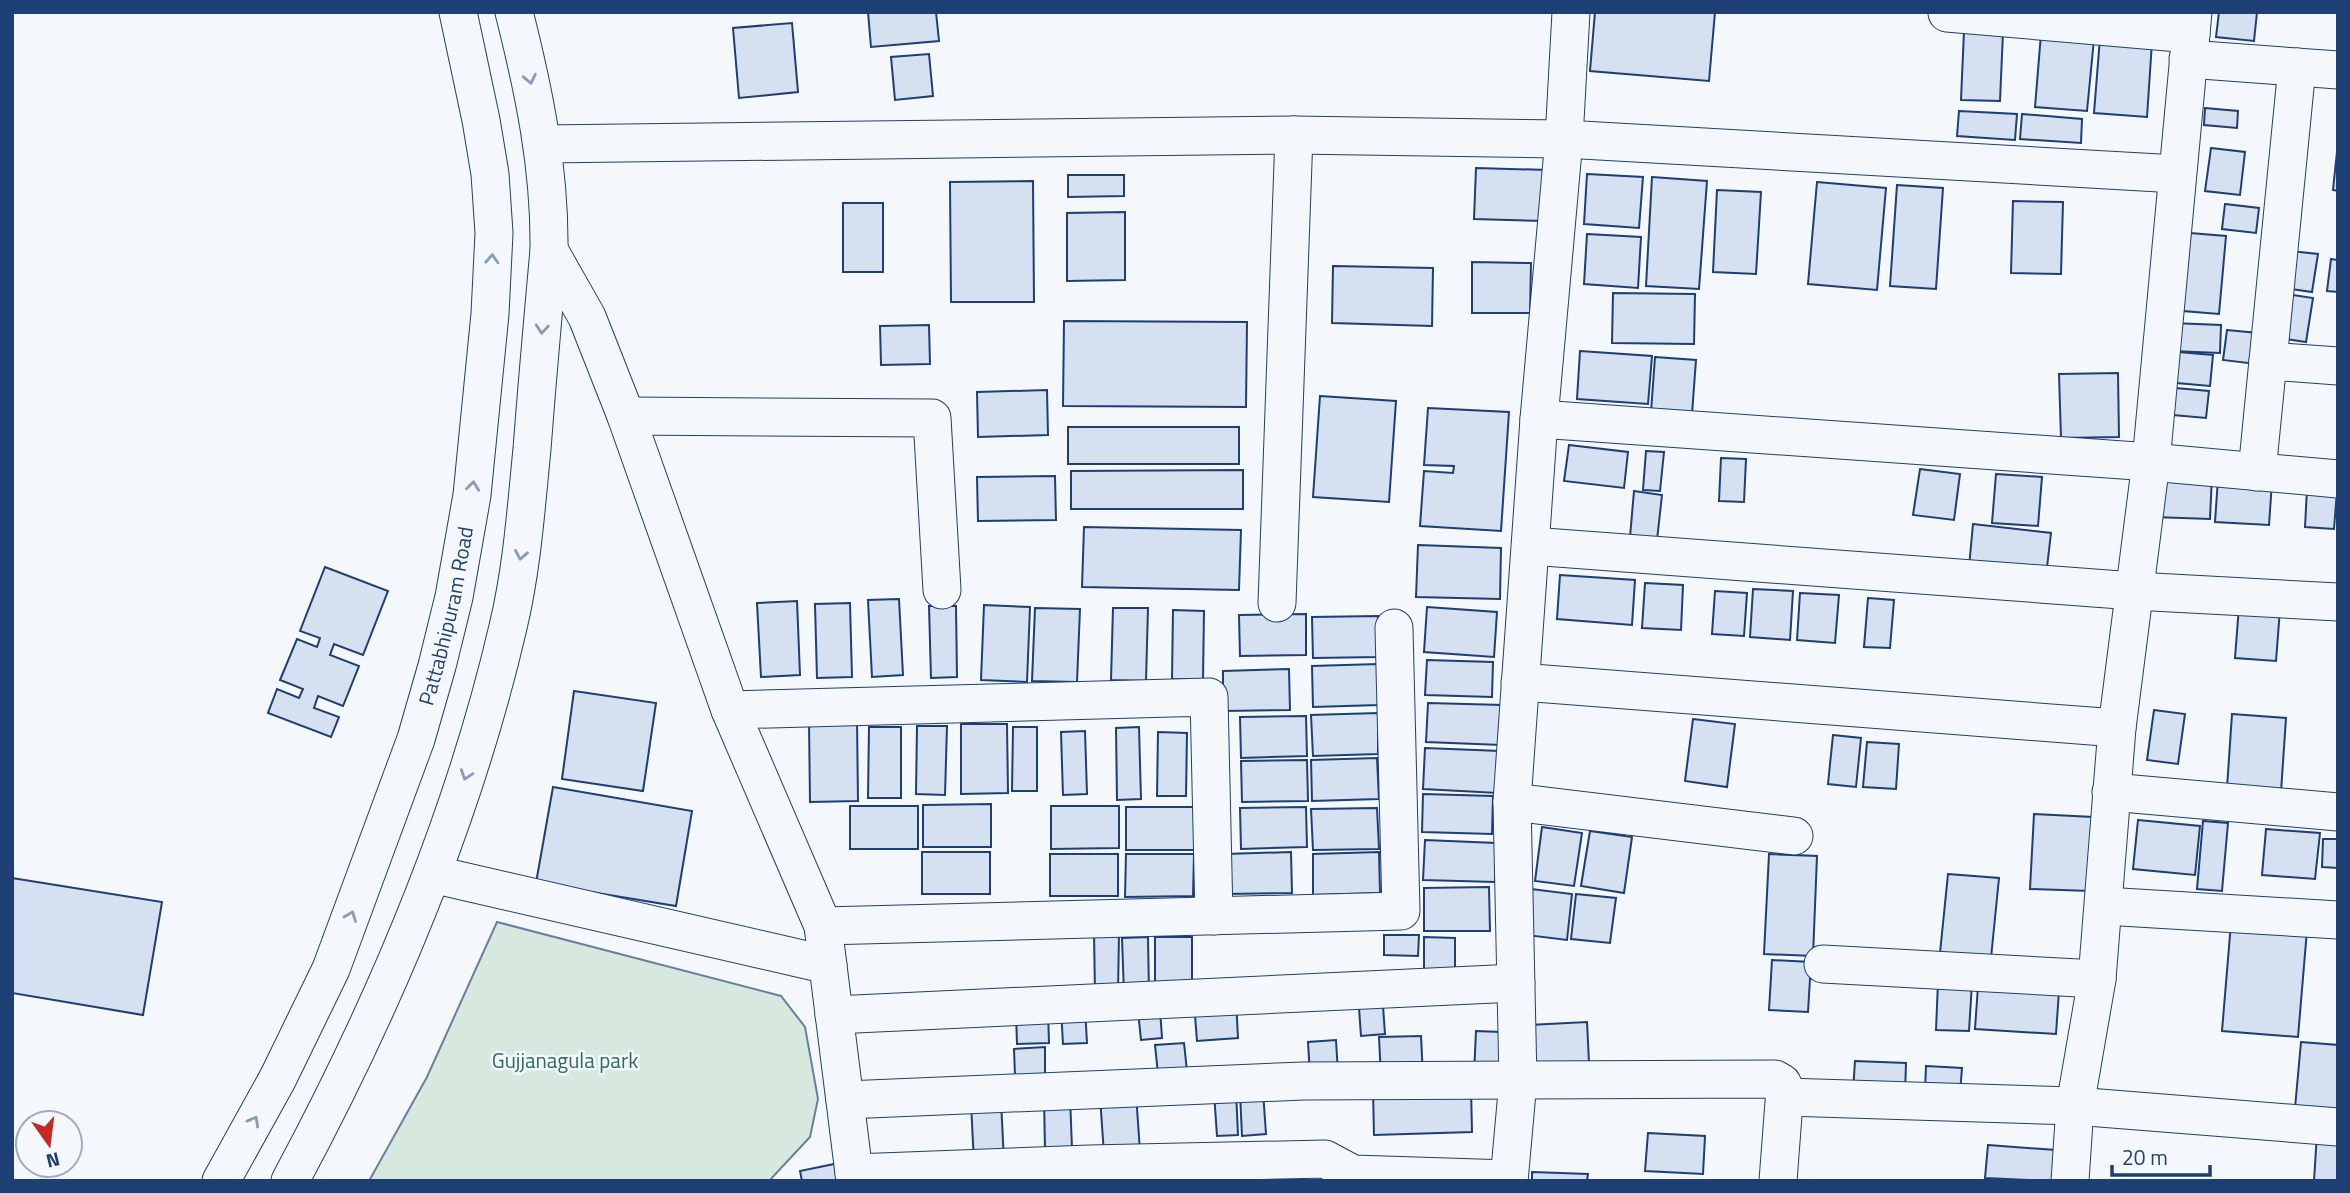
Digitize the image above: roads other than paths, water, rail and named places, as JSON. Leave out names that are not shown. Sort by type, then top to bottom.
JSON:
[{"type":"street","name":"Pattabhipuram Road","points":[[221,1181],[278,1078],[331,969],[416,739],[454,597],[474,482],[490,314],[494,233],[490,174],[458,12]]},
{"type":"street","points":[[290,1181],[338,1091],[384,995],[432,874],[481,731],[509,626],[524,535],[549,250],[550,206],[543,144],[531,78],[514,12]]},
{"type":"street","points":[[549,250],[587,317],[626,416],[730,710],[823,926],[854,1177],[1090,1164],[1325,1159],[1353,1174],[1509,1180],[1518,1080],[1511,802],[1539,419],[1564,139],[1571,12]]},
{"type":"street","points":[[1947,13],[2191,35],[2297,67],[2338,70]]},
{"type":"street","points":[[2070,1181],[2075,1106],[2097,979],[2117,728],[2151,463],[2191,35]]},
{"type":"street","points":[[2257,472],[2297,67]]},
{"type":"street","points":[[543,144],[1294,135],[1564,139],[2177,174]]},
{"type":"street","points":[[1277,603],[1294,135]]},
{"type":"street","points":[[2268,361],[2338,366]]},
{"type":"street","points":[[626,416],[932,418],[942,590]]},
{"type":"street","points":[[1539,419],[2338,479]]},
{"type":"street","points":[[1531,546],[2134,591],[2338,602]]},
{"type":"street","points":[[823,926],[1401,911],[1394,628]]},
{"type":"street","points":[[1520,682],[2117,728]]},
{"type":"street","points":[[730,710],[1209,697],[1214,916]]},
{"type":"street","points":[[2111,792],[2338,811]]},
{"type":"street","points":[[1511,802],[1794,836]]},
{"type":"street","points":[[432,874],[828,965]]},
{"type":"street","points":[[2104,906],[2338,920]]},
{"type":"street","points":[[1823,964],[2097,979]]},
{"type":"street","points":[[834,1015],[1516,983]]},
{"type":"street","points":[[845,1100],[1303,1082],[1775,1079],[1782,1083],[1785,1089],[1778,1181]]},
{"type":"street","points":[[1785,1097],[2075,1106],[2338,1127]]},
{"type":"park label","name":"Gujjanagula park","points":[[565,1061]]}]
